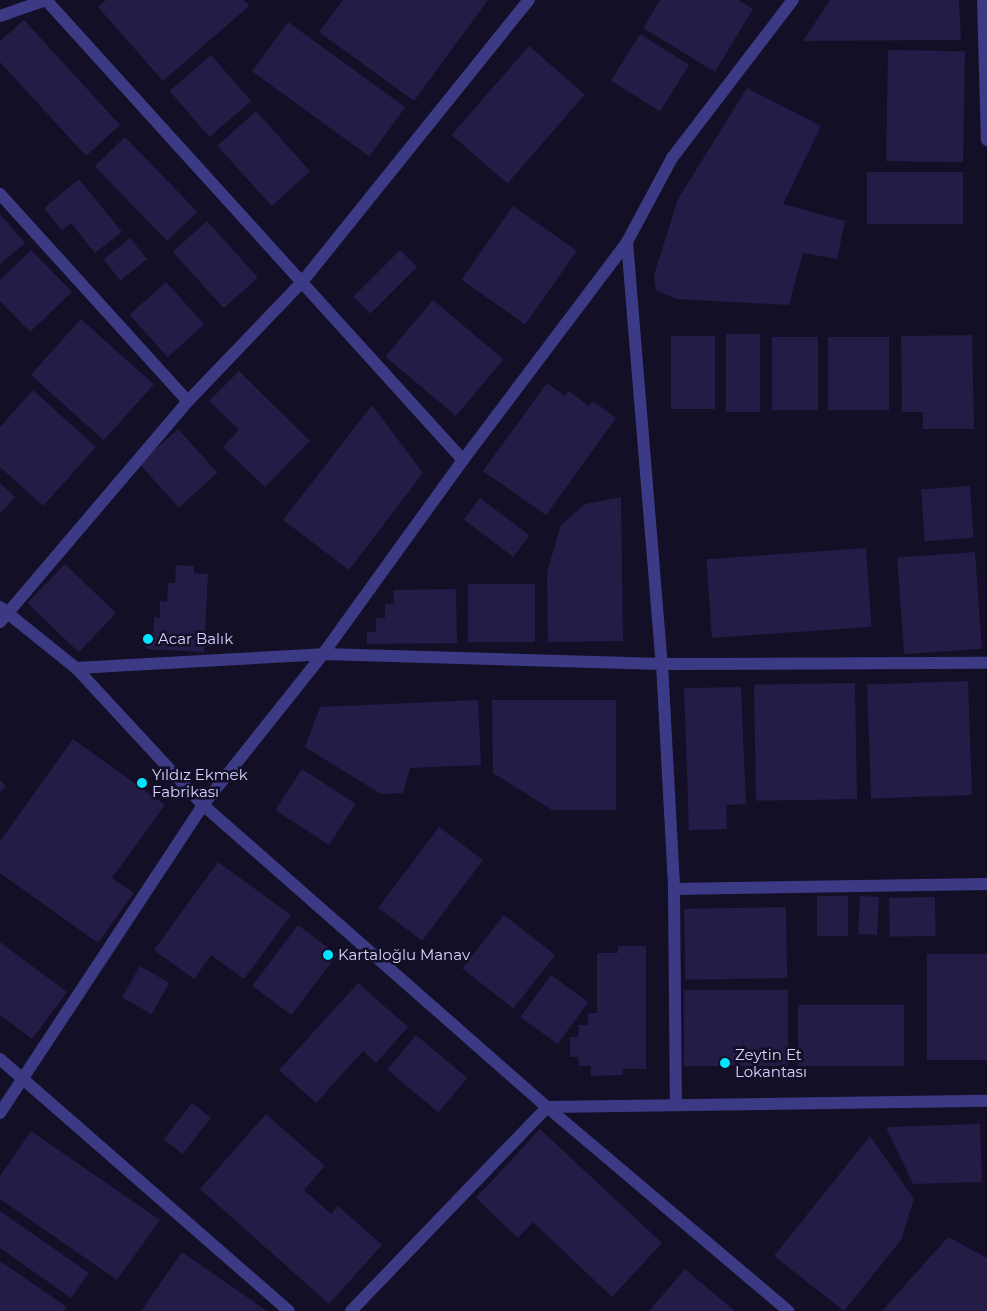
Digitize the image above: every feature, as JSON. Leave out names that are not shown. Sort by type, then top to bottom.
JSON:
[{"type":"street","points":[[0,16],[46,0],[463,460]]},
{"type":"street","points":[[529,0],[302,282],[188,401],[3,614],[76,668],[203,805],[547,1107],[788,1311]]},
{"type":"street","points":[[0,1113],[21,1077],[203,805],[323,654],[463,460],[627,242],[672,158],[793,0]]},
{"type":"street","points":[[983,0],[987,140]]},
{"type":"street","points":[[0,194],[188,401]]},
{"type":"street","points":[[627,242],[662,664],[674,889],[676,1106]]},
{"type":"street","points":[[76,668],[323,654],[662,664],[987,663]]},
{"type":"street","points":[[674,889],[987,884]]},
{"type":"street","points":[[0,1059],[289,1311]]},
{"type":"street","points":[[351,1311],[547,1107],[987,1101]]},
{"type":"building","points":[[106,0],[244,0],[249,6],[163,81],[98,7]]},
{"type":"building","points":[[343,0],[488,0],[414,101],[319,32]]},
{"type":"building","points":[[660,0],[738,0],[753,9],[715,72],[643,28]]},
{"type":"building","points":[[830,0],[959,0],[961,40],[803,41]]},
{"type":"building","points":[[24,20],[120,125],[86,156],[0,62],[0,41]]},
{"type":"building","points":[[288,22],[405,107],[369,157],[252,71]]},
{"type":"building","points":[[640,34],[689,65],[660,111],[611,81]]},
{"type":"building","points":[[529,46],[585,95],[507,184],[452,135]]},
{"type":"building","points":[[888,50],[965,51],[963,162],[886,161]]},
{"type":"building","points":[[211,55],[251,101],[210,137],[169,91]]},
{"type":"building","points":[[747,88],[821,126],[783,204],[845,221],[837,259],[803,253],[789,305],[676,299],[656,290],[654,275],[678,199]]},
{"type":"building","points":[[256,111],[310,171],[272,206],[217,146]]},
{"type":"building","points":[[125,137],[197,212],[167,241],[95,166]]},
{"type":"building","points":[[867,172],[963,172],[963,224],[867,224]]},
{"type":"building","points":[[79,179],[122,232],[95,253],[71,223],[62,231],[44,208]]},
{"type":"building","points":[[513,206],[577,251],[525,324],[461,280]]},
{"type":"building","points":[[0,214],[25,243],[0,264]]},
{"type":"building","points":[[207,221],[258,277],[224,308],[173,252]]},
{"type":"building","points":[[130,238],[147,259],[121,280],[104,259]]},
{"type":"building","points":[[31,250],[72,292],[30,332],[0,301],[0,280]]},
{"type":"building","points":[[400,250],[417,267],[370,314],[353,297]]},
{"type":"building","points":[[166,282],[204,324],[168,357],[130,315]]},
{"type":"building","points":[[433,300],[503,359],[456,416],[385,357]]},
{"type":"building","points":[[81,319],[154,385],[104,440],[31,375]]},
{"type":"building","points":[[726,334],[760,334],[760,412],[726,412]]},
{"type":"building","points":[[972,335],[974,429],[923,429],[923,412],[902,412],[901,336]]},
{"type":"building","points":[[671,336],[715,336],[715,409],[671,409]]},
{"type":"building","points":[[772,337],[818,337],[818,410],[772,410]]},
{"type":"building","points":[[828,337],[889,337],[889,410],[828,410]]},
{"type":"building","points":[[239,371],[310,441],[265,487],[223,447],[239,430],[209,401]]},
{"type":"building","points":[[547,383],[565,396],[569,391],[589,406],[593,401],[616,418],[546,515],[483,471]]},
{"type":"building","points":[[33,390],[96,447],[43,506],[0,467],[0,427]]},
{"type":"building","points":[[372,405],[423,473],[349,570],[283,520]]},
{"type":"building","points":[[178,429],[217,473],[179,508],[139,464]]},
{"type":"building","points":[[0,483],[15,497],[0,514]]},
{"type":"building","points":[[970,486],[974,538],[925,541],[921,489]]},
{"type":"building","points":[[621,497],[623,641],[548,642],[547,572],[561,525],[585,504]]},
{"type":"building","points":[[480,498],[530,535],[513,557],[464,520]]},
{"type":"building","points":[[866,548],[872,627],[712,638],[706,559]]},
{"type":"building","points":[[975,552],[982,649],[904,654],[897,557]]},
{"type":"building","points":[[65,564],[116,613],[79,652],[27,603]]},
{"type":"building","points":[[176,565],[194,566],[194,573],[208,574],[204,652],[146,649],[147,632],[153,633],[154,617],[160,618],[160,601],[167,602],[168,583],[175,583]]},
{"type":"building","points":[[468,584],[535,584],[535,642],[468,642]]},
{"type":"building","points":[[456,589],[457,643],[367,644],[367,632],[376,632],[376,618],[385,618],[385,604],[394,604],[393,590]]},
{"type":"building","points":[[968,681],[972,795],[871,798],[867,685]]},
{"type":"building","points":[[855,683],[857,799],[756,801],[754,685]]},
{"type":"building","points":[[741,687],[746,804],[726,805],[727,829],[689,830],[684,688]]},
{"type":"building","points":[[478,700],[481,765],[410,768],[403,793],[381,794],[305,747],[320,707]]},
{"type":"building","points":[[492,700],[616,700],[616,810],[552,810],[493,773]]},
{"type":"building","points":[[73,739],[165,805],[112,878],[134,893],[98,943],[0,873],[0,841]]},
{"type":"building","points":[[302,769],[356,804],[329,845],[275,810]]},
{"type":"building","points":[[0,780],[6,786],[0,793]]},
{"type":"building","points":[[439,827],[483,860],[422,941],[378,908]]},
{"type":"building","points":[[218,862],[291,915],[244,979],[211,955],[194,979],[154,950]]},
{"type":"building","points":[[817,896],[848,896],[848,936],[817,936]]},
{"type":"building","points":[[860,896],[879,897],[877,935],[858,934]]},
{"type":"building","points":[[935,897],[936,936],[890,937],[889,898]]},
{"type":"building","points":[[786,907],[787,978],[685,980],[684,909]]},
{"type":"building","points":[[504,915],[555,955],[513,1009],[462,969]]},
{"type":"building","points":[[298,925],[337,954],[291,1015],[252,986]]},
{"type":"building","points":[[0,942],[67,992],[32,1039],[0,1015]]},
{"type":"building","points":[[618,946],[646,946],[646,1069],[623,1069],[623,1075],[591,1076],[591,1066],[579,1066],[578,1057],[570,1057],[570,1037],[578,1037],[579,1025],[588,1025],[588,1013],[597,1013],[597,953],[618,953]]},
{"type":"building","points":[[927,954],[987,954],[987,1060],[927,1060]]},
{"type":"building","points":[[140,966],[169,983],[151,1014],[122,997]]},
{"type":"building","points":[[551,975],[588,1002],[558,1044],[520,1017]]},
{"type":"building","points":[[358,983],[408,1027],[376,1063],[363,1051],[316,1103],[279,1070]]},
{"type":"building","points":[[684,990],[788,990],[788,1066],[684,1066]]},
{"type":"building","points":[[798,1005],[904,1005],[904,1066],[798,1066]]},
{"type":"building","points":[[416,1035],[467,1078],[438,1113],[387,1069]]},
{"type":"building","points":[[192,1103],[211,1118],[183,1154],[164,1139]]},
{"type":"building","points":[[266,1114],[325,1166],[304,1190],[331,1214],[338,1206],[382,1245],[329,1304],[200,1189]]},
{"type":"building","points":[[980,1124],[982,1182],[913,1184],[886,1127]]},
{"type":"building","points":[[540,1129],[662,1243],[612,1297],[533,1222],[518,1238],[476,1198]]},
{"type":"building","points":[[31,1131],[160,1220],[117,1280],[0,1199],[0,1176]]},
{"type":"building","points":[[870,1136],[914,1199],[901,1240],[844,1311],[774,1256]]},
{"type":"building","points":[[0,1211],[89,1273],[71,1298],[0,1248]]},
{"type":"building","points":[[948,1237],[987,1258],[987,1311],[882,1311]]},
{"type":"building","points":[[182,1252],[267,1311],[141,1311]]},
{"type":"building","points":[[0,1261],[67,1307],[64,1311],[0,1311]]},
{"type":"building","points":[[685,1269],[735,1311],[649,1311]]},
{"type":"place","name":"Acar Balık","points":[[148,639]]},
{"type":"place","name":"Yıldız Ekmek Fabrikası","points":[[142,783]]},
{"type":"place","name":"Kartaloğlu Manav","points":[[328,955]]},
{"type":"place","name":"Zeytin Et Lokantası","points":[[725,1063]]}]
